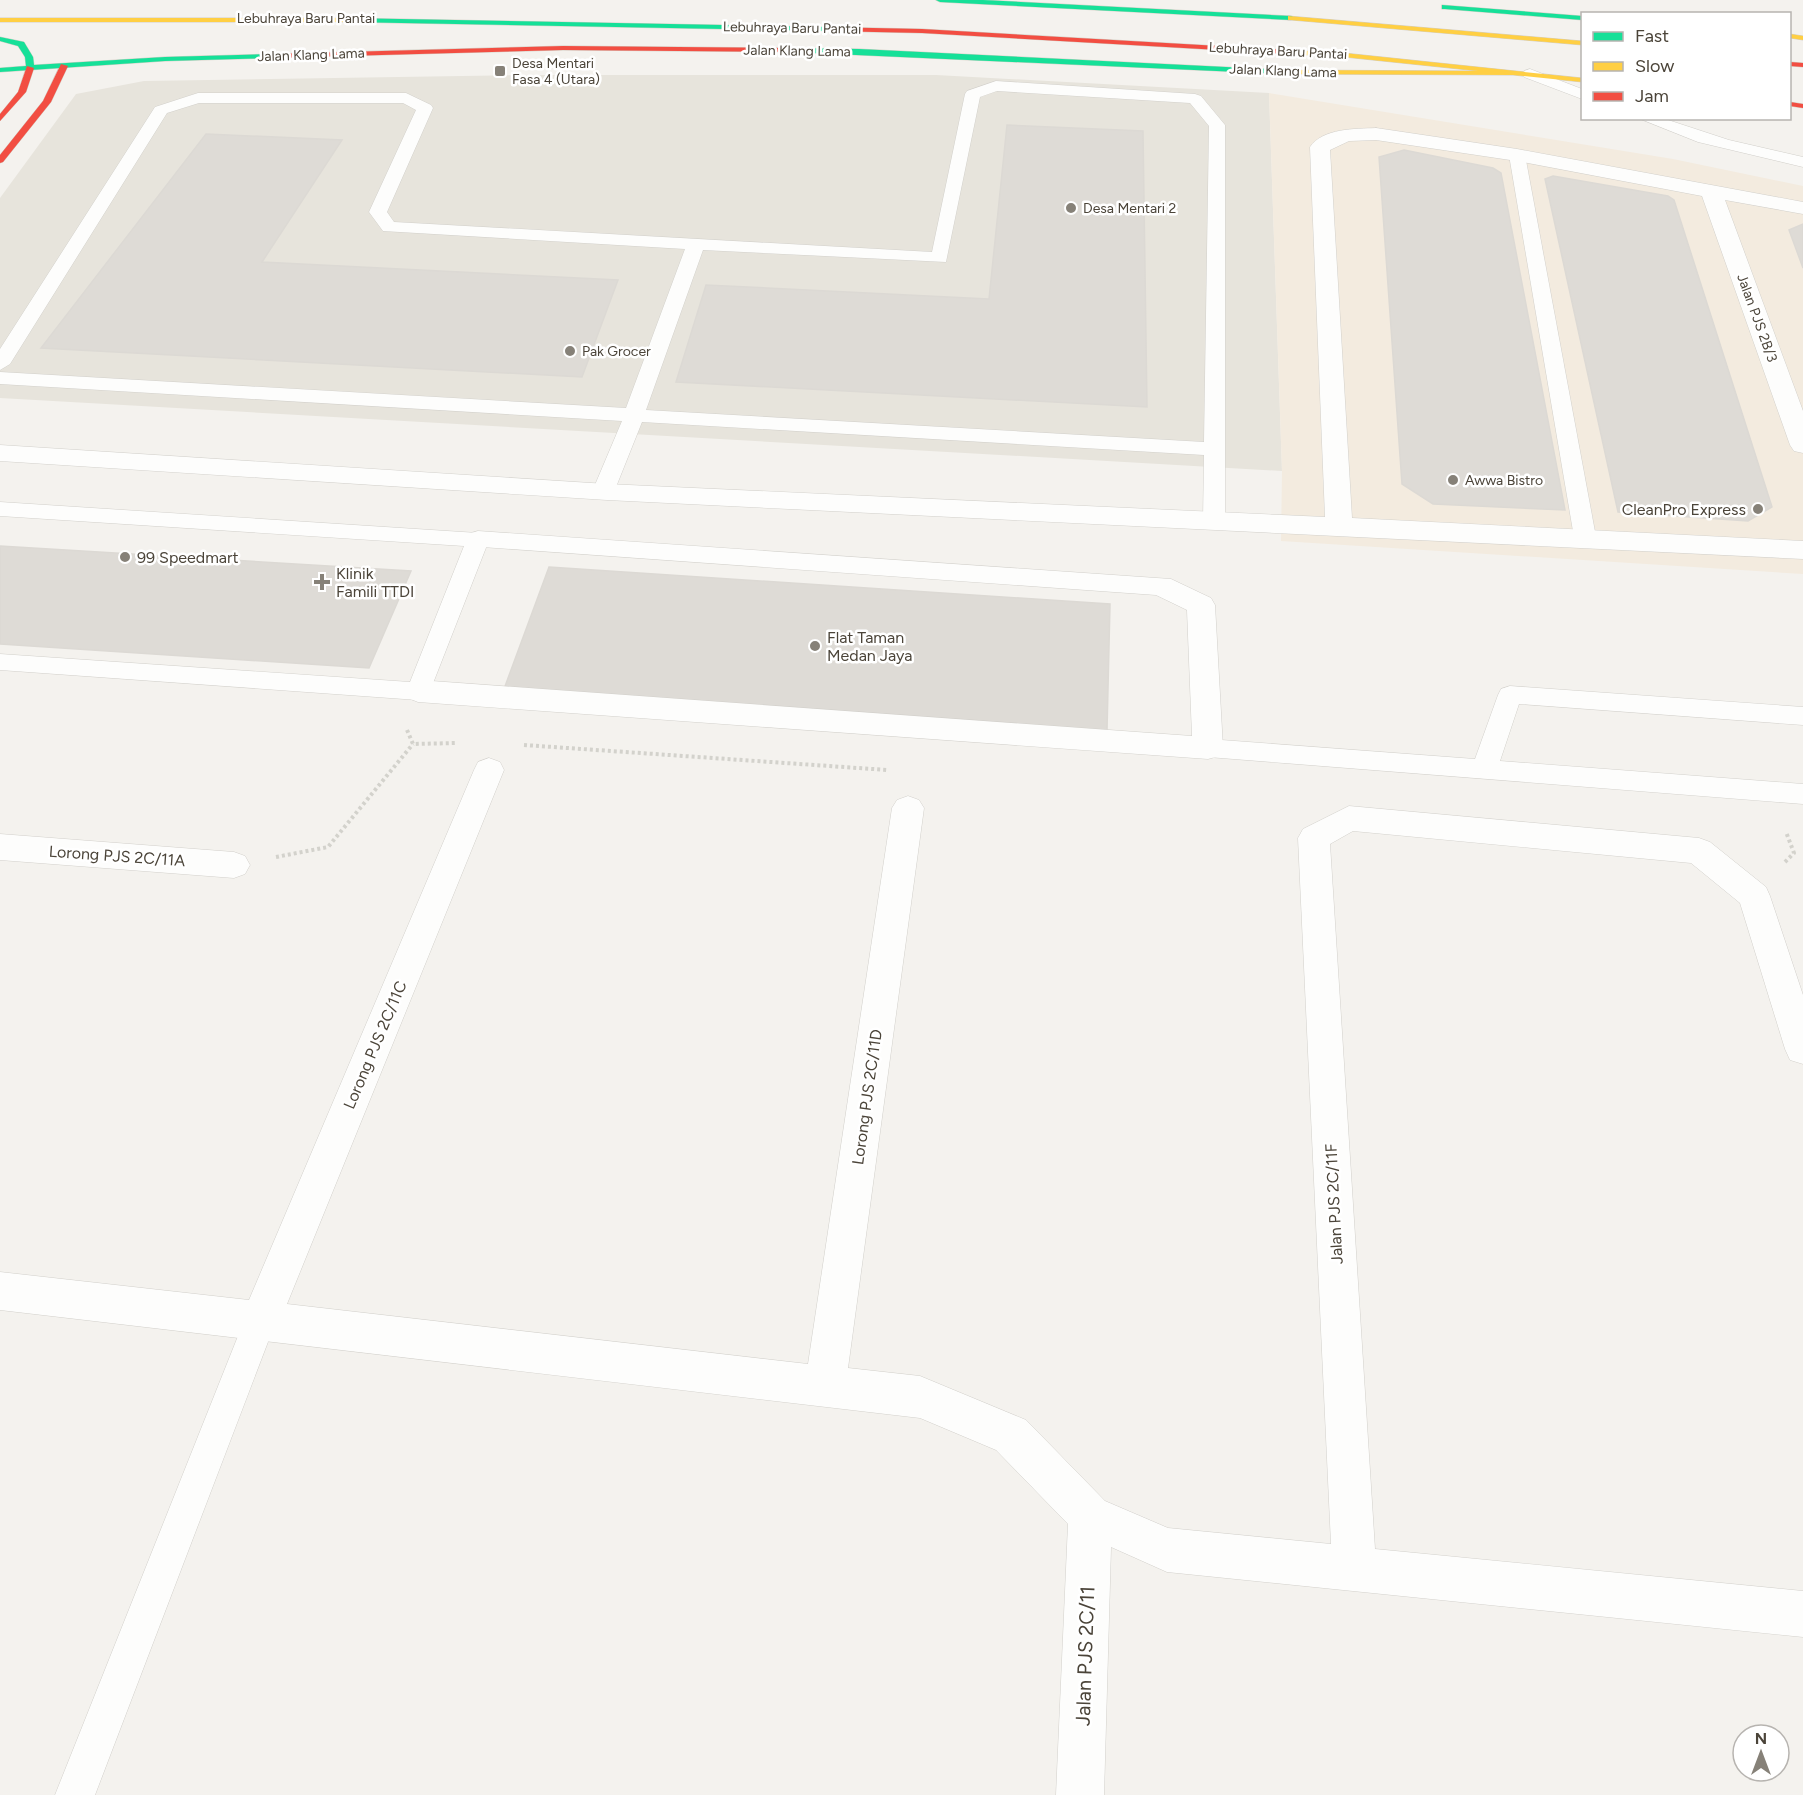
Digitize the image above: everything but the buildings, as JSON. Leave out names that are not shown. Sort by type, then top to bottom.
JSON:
[{"type":"main road","name":"Lebuhraya Baru Pantai","points":[[935,5],[1074,4],[1425,27],[1581,43]]},
{"type":"main road","points":[[935,5],[1272,32]]},
{"type":"main road","points":[[0,11],[366,6]]},
{"type":"main road","points":[[1430,6],[1581,18]]},
{"type":"main road","name":"Lebuhraya Baru Pantai","points":[[0,20],[256,18],[922,31],[1344,55],[1581,80]]},
{"type":"main road","points":[[0,39],[21,44],[29,63],[22,92],[0,119]]},
{"type":"main road","points":[[1353,41],[1530,74]]},
{"type":"main road","name":"Jalan Klang Lama","points":[[0,56],[29,63],[64,66],[165,59],[563,48],[859,51],[1305,73],[1530,74]]},
{"type":"main road","name":"Jalan Klang Lama","points":[[0,70],[29,63]]},
{"type":"main road","points":[[0,160],[52,93],[62,77],[64,66]]},
{"type":"street","points":[[1339,525],[1320,147],[1346,135],[1376,134],[1517,155],[1803,208]]},
{"type":"street","name":"Jalan PJS 2B/3","points":[[1711,190],[1803,445]]},
{"type":"street","points":[[0,453],[603,492],[1214,522],[1339,525],[1803,549]]},
{"type":"street","points":[[418,691],[1208,748],[1201,605],[1161,586],[478,540]]},
{"type":"street","name":"Lorong PJS 2C/11C","points":[[260,1321],[489,770]]},
{"type":"street","name":"Lorong PJS 2C/11D","points":[[825,1385],[908,808]]},
{"type":"street","name":"Jalan PJS 2C/11F","points":[[1354,1569],[1314,838],[1349,819],[1699,851],[1754,896]]},
{"type":"street","name":"Lorong PJS 2C/11A","points":[[0,847],[234,865]]},
{"type":"street","points":[[1754,896],[1803,1049]]},
{"type":"street","points":[[0,1291],[920,1397],[1011,1435],[1090,1516],[1167,1550],[1803,1614]]},
{"type":"street","name":"Jalan PJS 2C/11","points":[[1080,1795],[1090,1516]]},
{"type":"lane","points":[[1530,74],[1581,94]]},
{"type":"lane","points":[[0,364],[161,110],[198,98],[406,98],[425,108],[378,212],[389,227],[940,258],[973,94],[996,86],[1195,99],[1217,125],[1214,522]]},
{"type":"lane","points":[[1652,120],[1712,141],[1803,162]]},
{"type":"lane","points":[[1517,155],[1585,537]]},
{"type":"lane","points":[[603,492],[634,415],[696,244]]},
{"type":"lane","points":[[0,378],[1213,449]]},
{"type":"lane","points":[[0,509],[478,540],[418,691],[0,662]]},
{"type":"lane","points":[[1484,771],[1510,695],[1803,716]]},
{"type":"lane","points":[[1208,748],[1803,794]]},
{"type":"lane","points":[[75,1795],[260,1321]]},
{"type":"path","points":[[234,865],[328,847],[412,744]]},
{"type":"path","points":[[1754,896],[1794,853],[1771,792]]},
{"type":"shaded area","points":[[527,75],[936,75],[1269,93],[1282,471],[0,398],[0,198],[76,94],[144,81]]},
{"type":"shaded area","points":[[1269,93],[1673,159],[1803,186],[1803,574],[1281,541],[1282,471]]},
{"type":"traffic: fast","points":[[940,0],[1291,18]]},
{"type":"traffic: fast","points":[[1445,7],[1581,18]]},
{"type":"traffic: fast","points":[[347,20],[827,29]]},
{"type":"traffic: fast","points":[[0,39],[21,44],[29,57],[30,68]]},
{"type":"traffic: fast","points":[[792,50],[859,51],[1286,72]]},
{"type":"traffic: fast","points":[[0,70],[165,59],[272,56]]},
{"type":"traffic: slow","points":[[1291,18],[1581,43]]},
{"type":"traffic: slow","points":[[0,20],[347,20]]},
{"type":"traffic: slow","points":[[1791,36],[1803,38]]},
{"type":"traffic: slow","points":[[1288,52],[1344,55],[1581,80]]},
{"type":"traffic: slow","points":[[1286,72],[1510,74]]},
{"type":"traffic: jam","points":[[827,29],[922,31],[1288,52]]},
{"type":"traffic: jam","points":[[272,56],[563,48],[792,50]]},
{"type":"traffic: jam","points":[[1791,64],[1803,65]]},
{"type":"traffic: jam","points":[[0,160],[47,102],[64,66]]},
{"type":"traffic: jam","points":[[0,119],[22,92],[30,68]]},
{"type":"traffic: jam","points":[[1791,104],[1803,106]]},
{"type":"place","name":"Desa Mentari Fasa 4 (Utara)","points":[[500,71]]},
{"type":"place","name":"Desa Mentari 2","points":[[1071,208]]},
{"type":"place","name":"Pak Grocer","points":[[570,351]]},
{"type":"place","name":"Awwa Bistro","points":[[1453,480]]},
{"type":"place","name":"CleanPro Express","points":[[1758,509]]},
{"type":"place","name":"99 Speedmart","points":[[125,557]]},
{"type":"place","name":"Klinik Famili TTDI","points":[[322,582]]},
{"type":"place","name":"Flat Taman Medan Jaya","points":[[815,646]]}]
